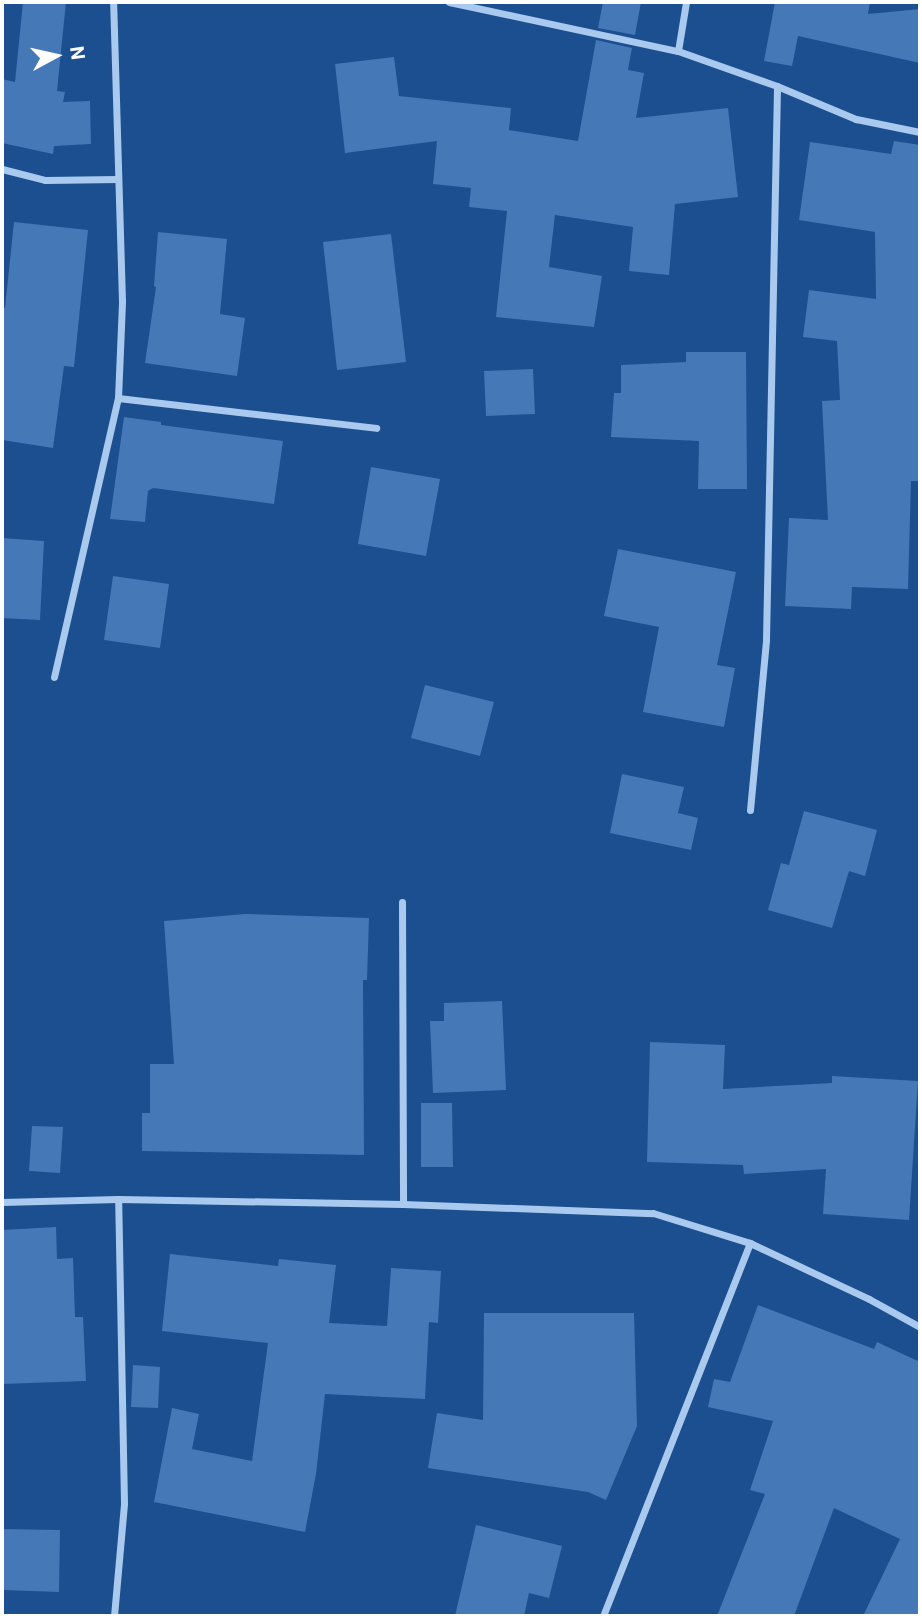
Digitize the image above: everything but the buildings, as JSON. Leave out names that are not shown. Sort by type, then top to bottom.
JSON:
[{"type":"street","points":[[54,677],[118,398],[122,301],[113,2]]},
{"type":"street","points":[[449,2],[678,51],[777,86],[856,119],[920,132]]},
{"type":"street","points":[[678,51],[686,2]]},
{"type":"street","points":[[750,810],[766,640],[777,86]]},
{"type":"street","points":[[2,169],[45,180],[118,179]]},
{"type":"street","points":[[118,398],[376,428]]},
{"type":"street","points":[[401,902],[403,1204]]},
{"type":"street","points":[[114,1616],[124,1503],[118,1199]]},
{"type":"street","points":[[2,1202],[118,1199],[403,1204],[653,1213],[750,1243],[869,1299],[920,1327]]},
{"type":"street","points":[[603,1616],[750,1243]]}]
